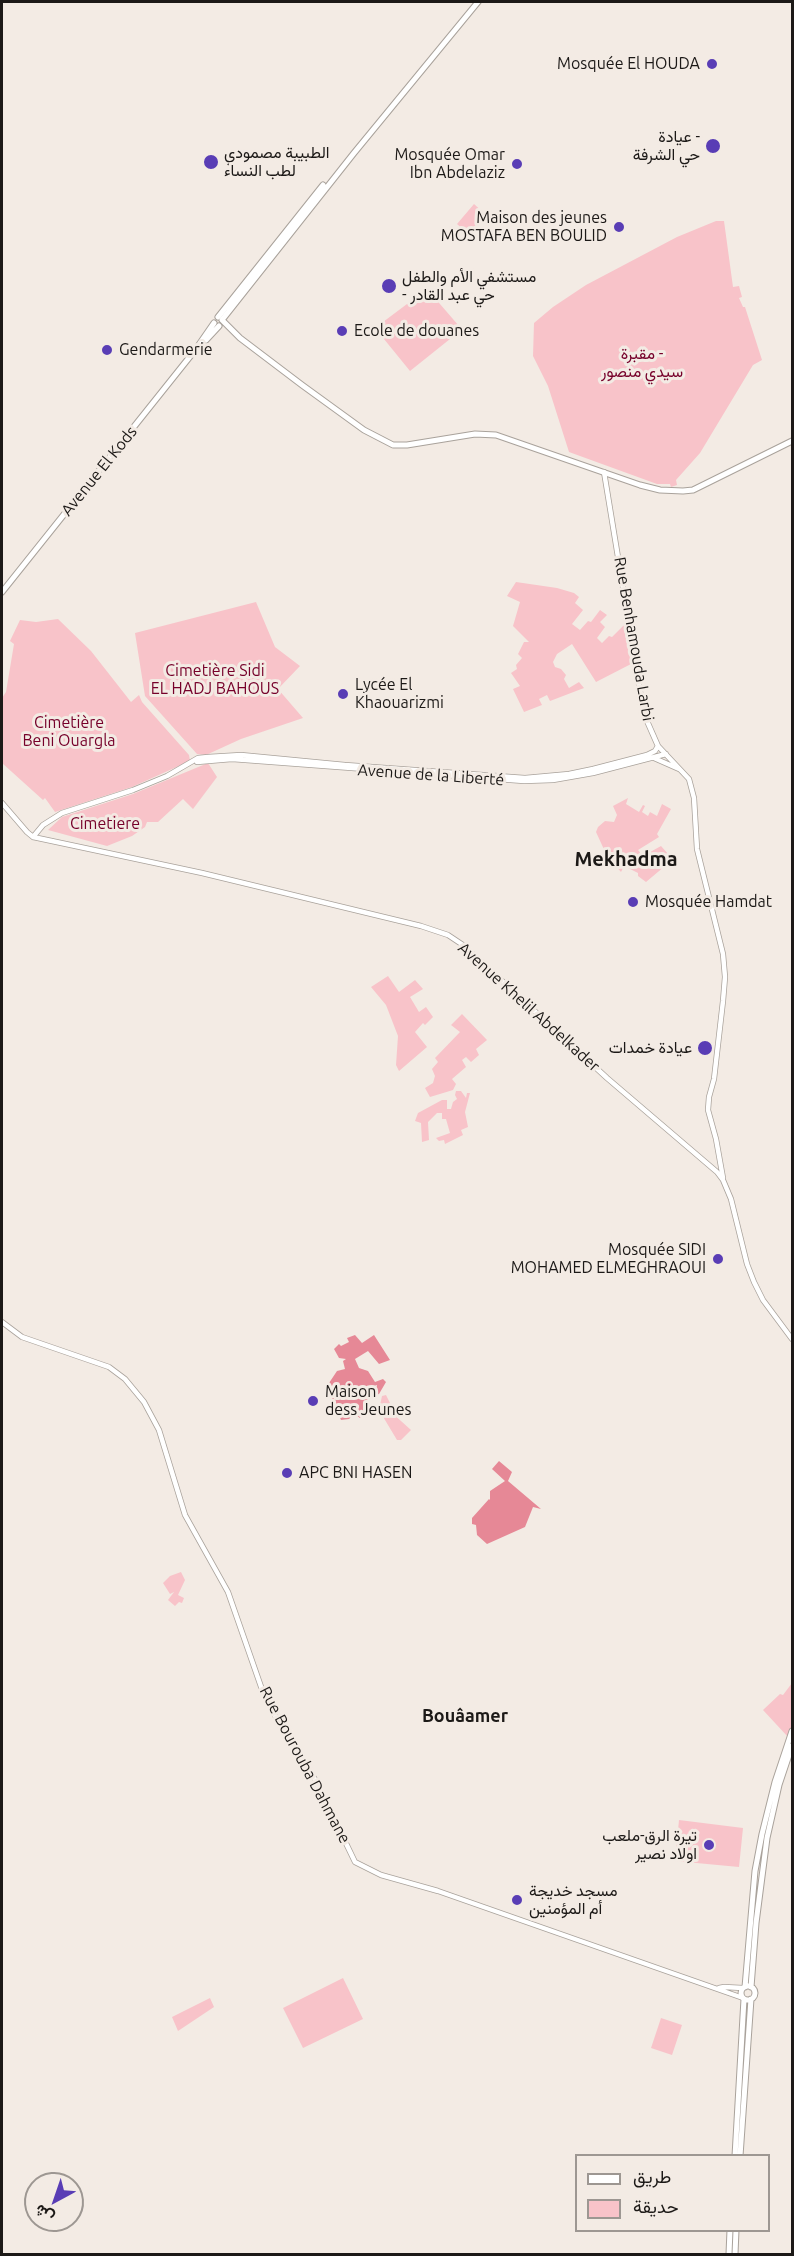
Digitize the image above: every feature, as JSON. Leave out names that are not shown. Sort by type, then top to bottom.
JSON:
[{"type":"main road","points":[[390,109],[476,2]]},
{"type":"main road","points":[[390,109],[476,2]]},
{"type":"main road","points":[[460,24],[466,29]]},
{"type":"main road","name":"Avenue El Kods","points":[[2,592],[390,109]]},
{"type":"main road","points":[[219,322],[361,428],[389,443],[407,445],[458,435],[489,434],[514,440],[652,488],[689,491],[792,441]]},
{"type":"main road","points":[[746,1987],[759,1850],[773,1788],[792,1731]]},
{"type":"main road","points":[[741,2154],[746,1999],[741,1993],[746,1987],[767,1838],[779,1785],[792,1746]]},
{"type":"main road","points":[[746,1987],[755,1993],[746,1999]]},
{"type":"main road","points":[[735,2154],[746,1999]]},
{"type":"main road","points":[[729,2254],[730,2232]]},
{"type":"main road","points":[[735,2254],[736,2232]]},
{"type":"street","name":"Rue Benhamouda Larbi","points":[[604,472],[640,691],[651,732],[658,746],[681,769],[689,779],[692,788],[697,849],[714,912],[725,967],[714,1079],[708,1110],[723,1180]]},
{"type":"street","name":"Avenue de la Liberté","points":[[33,837],[57,815],[133,790],[194,762],[198,758],[231,755],[321,764],[525,778],[592,770],[647,755],[655,751],[658,746]]},
{"type":"street","name":"Avenue de la Liberté","points":[[194,762],[232,759],[524,781],[569,778],[666,754]]},
{"type":"street","points":[[654,758],[681,769]]},
{"type":"street","points":[[2,803],[33,837]]},
{"type":"street","name":"Avenue Khelil Abdelkader","points":[[33,837],[202,873],[421,926],[448,935],[475,955],[541,1019],[706,1161],[723,1180],[734,1208],[751,1277],[763,1300],[792,1339]]},
{"type":"street","name":"Rue Bourouba Dahmane","points":[[2,1322],[22,1336],[109,1367],[125,1379],[144,1402],[159,1430],[185,1515],[228,1592],[266,1701],[316,1781],[356,1862],[381,1875],[438,1891],[746,1999]]},
{"type":"street","points":[[719,1988],[746,1987]]},
{"type":"green space","points":[[474,204],[485,214],[468,234],[457,224]]},
{"type":"green space","name":"مقبرة - سيدي منصور","points":[[716,221],[724,221],[733,287],[739,286],[742,297],[739,298],[745,307],[762,360],[753,365],[700,453],[676,480],[677,485],[671,487],[670,484],[657,484],[569,452],[548,386],[533,356],[534,323],[586,285],[677,237]]},
{"type":"green space","points":[[427,289],[459,326],[457,328],[460,331],[410,371],[375,328]]},
{"type":"green space","points":[[516,582],[574,593],[579,597],[575,603],[583,610],[572,624],[580,630],[588,621],[591,622],[600,610],[607,615],[600,622],[605,627],[597,638],[602,643],[624,625],[631,664],[596,682],[572,644],[557,654],[553,662],[555,667],[561,669],[566,675],[564,679],[569,688],[579,682],[584,688],[550,701],[547,695],[539,699],[542,705],[524,712],[513,689],[520,686],[511,673],[517,669],[516,665],[522,658],[518,654],[524,642],[529,642],[513,626],[520,602],[507,596]]},
{"type":"green space","name":"Cimetière Sidi EL HADJ BAHOUS","points":[[256,602],[275,647],[300,666],[278,689],[303,718],[241,739],[206,755],[197,754],[145,696],[135,633]]},
{"type":"green space","name":"Cimetière Beni Ouargla","points":[[58,619],[91,651],[131,702],[139,695],[142,702],[189,755],[190,761],[132,787],[55,812],[45,798],[43,800],[2,763],[2,698],[6,692],[14,644],[10,641],[20,620],[36,622]]},
{"type":"green space","name":"Cimetiere","points":[[208,763],[217,777],[193,809],[183,799],[158,822],[147,822],[145,827],[132,836],[107,846],[48,830],[62,817],[133,794]]},
{"type":"green space","points":[[628,798],[626,804],[639,812],[643,805],[645,806],[642,812],[648,816],[650,812],[657,816],[662,804],[671,809],[657,834],[659,837],[638,850],[643,856],[661,846],[671,861],[646,882],[638,876],[638,873],[624,866],[621,872],[607,856],[596,832],[605,821],[614,822],[617,815],[613,806]]},
{"type":"green space","points":[[388,976],[399,992],[415,980],[423,989],[410,997],[419,1012],[426,1007],[433,1017],[415,1032],[427,1047],[399,1071],[396,1065],[398,1036],[386,1005],[371,987]]},
{"type":"green space","points":[[462,1014],[487,1040],[476,1049],[479,1055],[471,1062],[466,1057],[462,1060],[466,1067],[452,1079],[456,1084],[453,1090],[430,1097],[425,1088],[433,1083],[435,1076],[432,1069],[438,1062],[435,1058],[460,1032],[451,1025]]},
{"type":"green space","points":[[456,1091],[461,1091],[466,1098],[467,1093],[470,1093],[465,1112],[468,1127],[461,1130],[463,1135],[445,1144],[444,1140],[439,1141],[436,1138],[450,1133],[446,1119],[442,1119],[442,1113],[437,1113],[428,1122],[429,1140],[422,1142],[421,1123],[415,1121],[418,1113],[442,1100],[447,1100],[447,1109],[451,1109],[453,1102],[457,1099]]},
{"type":"green space","points":[[386,1395],[395,1408],[391,1412],[411,1430],[401,1440],[397,1440],[379,1410],[382,1396]]},
{"type":"green space","points":[[181,1572],[185,1580],[178,1595],[184,1598],[182,1603],[179,1602],[175,1606],[168,1600],[174,1592],[170,1594],[163,1583],[170,1576]]},
{"type":"green space","points":[[792,1683],[792,1725],[788,1737],[763,1710],[780,1694],[783,1695]]},
{"type":"green space","name":"تيرة الرق-ملعب اولاد نصير","points":[[679,1820],[743,1828],[739,1867],[675,1861]]},
{"type":"green space","points":[[343,1978],[363,2019],[303,2048],[283,2008]]},
{"type":"green space","points":[[210,1998],[214,2007],[178,2031],[172,2017]]},
{"type":"green space","points":[[661,2018],[682,2025],[672,2055],[651,2048]]},
{"type":"shaded area","points":[[355,1335],[362,1343],[374,1335],[390,1360],[379,1364],[368,1351],[355,1359],[359,1368],[368,1371],[375,1382],[383,1379],[386,1382],[379,1394],[375,1395],[377,1385],[374,1386],[360,1418],[354,1414],[349,1419],[341,1420],[327,1386],[337,1371],[345,1369],[343,1361],[346,1359],[339,1358],[334,1349],[339,1344],[341,1346],[349,1342],[347,1338]]},
{"type":"shaded area","points":[[499,1461],[512,1472],[508,1481],[541,1509],[533,1507],[525,1527],[487,1544],[477,1535],[476,1525],[472,1524],[472,1518],[490,1500],[490,1491],[505,1481],[492,1469]]},
{"type":"place","name":"Mosquée El HOUDA","points":[[712,64]]},
{"type":"place","name":"عيادة - حي الشرفة","points":[[713,146]]},
{"type":"place","name":"الطبيبة مصمودي لطب النساء","points":[[211,162]]},
{"type":"place","name":"Mosquée Omar Ibn Abdelaziz","points":[[517,164]]},
{"type":"place","name":"Maison des jeunes MOSTAFA BEN BOULID","points":[[619,227]]},
{"type":"place","name":"مستشفي الأم والطفل - حي عبد القادر","points":[[389,286]]},
{"type":"place","name":"Ecole de douanes","points":[[342,331]]},
{"type":"place","name":"Gendarmerie","points":[[107,350]]},
{"type":"place","name":"Lycée El Khaouarizmi","points":[[343,694]]},
{"type":"place","name":"Mosquée Hamdat","points":[[633,902]]},
{"type":"place","name":"عيادة خمدات","points":[[705,1048]]},
{"type":"place","name":"Mosquée SIDI MOHAMED ELMEGHRAOUI","points":[[718,1259]]},
{"type":"place","name":"Maison dess Jeunes","points":[[313,1401]]},
{"type":"place","name":"APC BNI HASEN","points":[[287,1473]]},
{"type":"place","name":"تيرة الرق-ملعب اولاد نصير","points":[[709,1845]]},
{"type":"place","name":"مسجد خديجة أم المؤمنين","points":[[517,1900]]},
{"type":"district","name":"Mekhadma","points":[[626,859]]},
{"type":"district","name":"Bouâamer","points":[[465,1716]]}]
